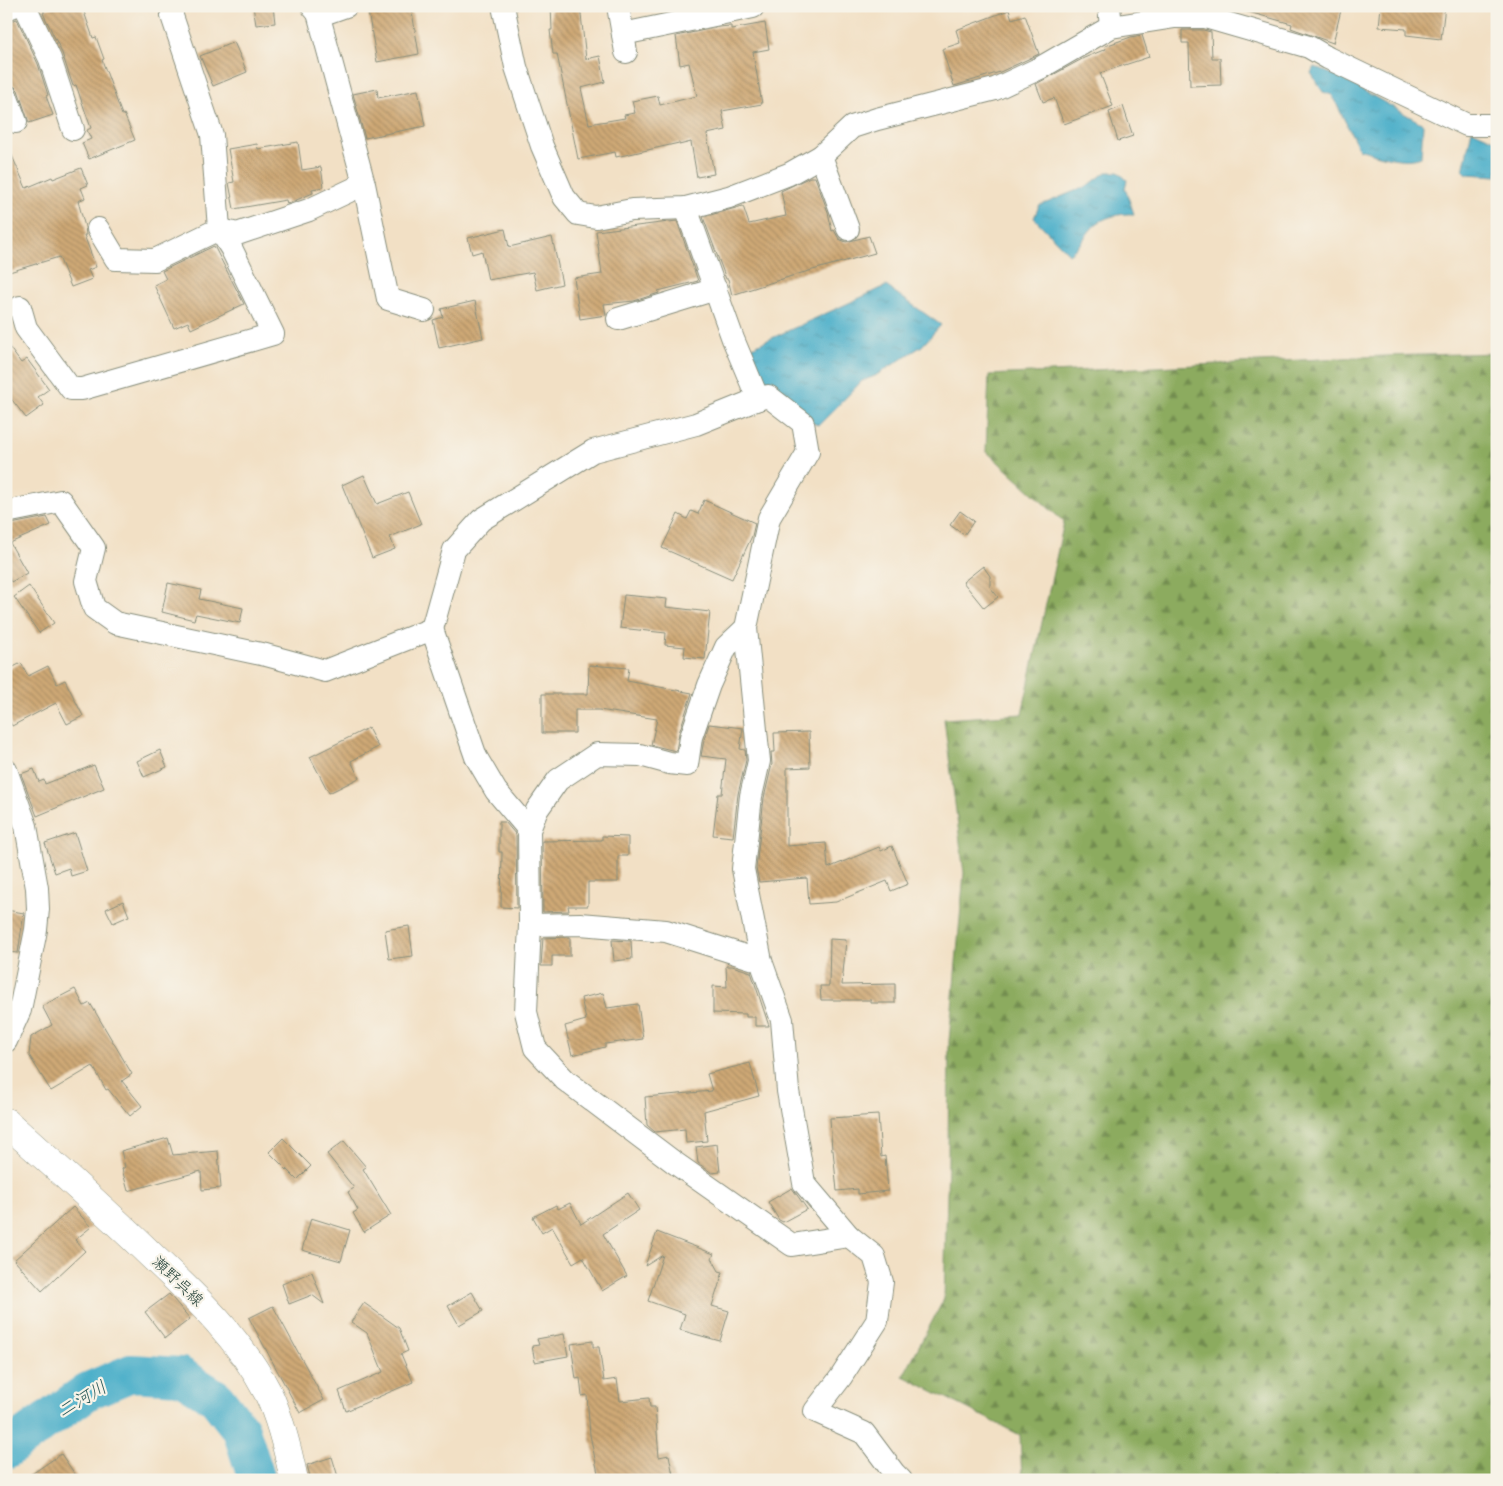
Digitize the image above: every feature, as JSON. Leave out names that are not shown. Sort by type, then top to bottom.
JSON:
[{"type":"main road","name":"瀬野呉線","points":[[6,1122],[139,1243],[204,1306],[241,1349],[268,1394],[285,1438],[294,1480]]},
{"type":"street","points":[[6,9],[14,6]]},
{"type":"street","points":[[25,6],[50,59],[73,128]]},
{"type":"street","points":[[20,307],[26,328],[71,389],[82,389],[273,334],[231,248],[219,229],[212,135],[172,16],[172,6]]},
{"type":"street","points":[[346,6],[329,12],[315,10],[364,184],[388,299],[424,310]]},
{"type":"street","points":[[503,6],[516,66],[542,146],[564,197],[578,214],[596,217],[632,210],[686,208],[729,197],[781,177],[821,156],[852,127],[995,89],[1040,68],[1110,16],[1206,16],[1310,47],[1328,58],[1467,125],[1497,125]]},
{"type":"street","points":[[618,6],[625,43],[753,7]]},
{"type":"street","points":[[6,95],[16,122]]},
{"type":"street","points":[[821,156],[848,228]]},
{"type":"street","points":[[98,229],[116,259],[155,260],[219,229],[237,234],[309,210],[364,184]]},
{"type":"street","points":[[686,208],[733,340],[758,399]]},
{"type":"street","points":[[618,319],[716,290]]},
{"type":"street","points":[[529,830],[496,790],[476,757],[432,629],[454,550],[481,520],[593,451],[696,424],[768,396],[803,423],[808,452],[769,518],[746,628],[759,761],[750,796],[743,869],[761,962],[782,1020],[788,1091],[804,1183],[849,1236],[874,1256],[882,1282],[877,1321],[842,1377],[815,1411],[864,1433],[901,1480]]},
{"type":"street","points":[[6,512],[61,501],[94,548],[86,581],[94,608],[116,623],[266,655],[326,671],[432,629]]},
{"type":"street","points":[[746,628],[726,647],[709,685],[691,738],[688,764],[669,764],[640,755],[597,754],[558,780],[537,810],[529,830],[530,925],[526,1012],[536,1048],[565,1080],[675,1163],[792,1245],[849,1236]]},
{"type":"street","points":[[6,770],[26,826],[37,888],[38,909],[36,930],[20,1010],[6,1041]]},
{"type":"street","points":[[530,925],[580,924],[666,931],[761,962]]},
{"type":"green space","points":[[1497,353],[1497,1480],[1022,1480],[1020,1435],[903,1376],[944,1299],[949,1041],[964,873],[944,719],[1022,714],[1064,522],[986,451],[989,375],[1384,356]]},
{"type":"water","points":[[1314,67],[1339,77],[1423,124],[1421,157],[1398,159],[1359,149],[1332,95],[1323,92],[1311,73]]},
{"type":"water","points":[[1472,130],[1497,141],[1497,176],[1468,174],[1463,171]]},
{"type":"water","points":[[1106,172],[1118,172],[1127,180],[1125,188],[1134,214],[1118,215],[1101,221],[1093,227],[1080,244],[1069,254],[1034,218],[1039,206],[1089,185]]},
{"type":"water","points":[[886,286],[941,325],[922,346],[875,376],[862,381],[819,425],[811,423],[798,405],[756,374],[748,349]]},
{"type":"building","points":[[55,6],[82,6],[93,38],[96,37],[104,59],[102,60],[122,115],[124,114],[135,140],[89,159],[82,143],[91,139],[87,130],[91,128],[76,85],[73,86],[62,53],[43,13],[44,10]]},
{"type":"building","points":[[253,6],[273,6],[275,23],[256,25]]},
{"type":"building","points":[[367,6],[411,6],[419,54],[377,62]]},
{"type":"building","points":[[551,6],[580,6],[586,59],[600,56],[605,82],[581,88],[589,124],[625,118],[624,115],[635,113],[632,101],[658,96],[660,105],[697,96],[689,63],[680,65],[676,36],[719,27],[731,26],[731,29],[765,23],[769,49],[753,52],[762,104],[722,111],[726,130],[707,134],[714,174],[697,177],[691,142],[616,157],[615,152],[578,159],[557,54],[553,54],[550,30],[552,30]]},
{"type":"building","points":[[1246,6],[1342,6],[1333,43],[1291,28],[1292,24],[1245,11]]},
{"type":"building","points":[[1381,6],[1445,6],[1441,39],[1406,35],[1406,29],[1379,27]]},
{"type":"building","points":[[1009,10],[1012,19],[1025,15],[1039,54],[1000,72],[954,86],[942,49],[960,43],[956,30]]},
{"type":"building","points":[[17,19],[38,64],[53,115],[29,123],[18,90],[12,84],[6,68],[6,22]]},
{"type":"building","points":[[1182,30],[1211,32],[1212,58],[1220,58],[1221,85],[1190,86],[1189,43],[1182,43]]},
{"type":"building","points":[[1142,35],[1149,57],[1100,73],[1113,106],[1064,124],[1054,98],[1043,102],[1036,84],[1084,58],[1106,49],[1105,46]]},
{"type":"building","points":[[234,42],[247,72],[213,86],[200,56]]},
{"type":"building","points":[[377,89],[378,98],[418,90],[425,126],[365,138],[353,94]]},
{"type":"building","points":[[1123,106],[1133,136],[1118,141],[1109,112]]},
{"type":"building","points":[[6,142],[26,188],[81,168],[88,185],[81,188],[85,198],[78,201],[85,227],[86,235],[84,235],[96,267],[88,270],[92,279],[71,287],[59,257],[6,273]]},
{"type":"building","points":[[298,142],[302,170],[321,167],[324,187],[312,189],[313,193],[287,204],[286,200],[234,209],[229,183],[234,182],[228,149],[257,144],[258,149]]},
{"type":"building","points":[[810,177],[815,177],[828,212],[832,231],[834,230],[839,239],[846,242],[869,236],[875,253],[798,274],[732,295],[728,279],[726,279],[703,217],[743,206],[749,224],[786,216],[781,191]]},
{"type":"building","points":[[677,221],[698,281],[658,291],[659,293],[634,301],[604,304],[606,315],[580,319],[574,278],[602,274],[596,231]]},
{"type":"building","points":[[505,229],[509,247],[552,237],[562,284],[537,290],[533,272],[488,280],[482,251],[472,254],[468,238]]},
{"type":"building","points":[[214,246],[244,304],[191,329],[188,322],[174,328],[154,285],[166,279],[162,271]]},
{"type":"building","points":[[475,301],[483,338],[439,348],[433,320],[443,317],[441,309]]},
{"type":"building","points":[[6,343],[21,363],[27,359],[49,389],[38,397],[44,405],[26,418],[6,392]]},
{"type":"building","points":[[364,475],[377,504],[408,492],[421,524],[390,537],[395,549],[372,558],[342,485]]},
{"type":"building","points":[[704,500],[755,523],[752,536],[732,579],[662,548],[678,514],[687,519],[691,511],[698,514]]},
{"type":"building","points":[[960,511],[974,521],[964,535],[950,525]]},
{"type":"building","points":[[47,517],[51,525],[10,543],[27,573],[11,582],[6,573],[6,525]]},
{"type":"building","points":[[983,566],[990,576],[990,587],[998,597],[984,608],[963,582]]},
{"type":"building","points":[[168,583],[201,590],[199,599],[243,608],[240,623],[196,614],[194,620],[162,612]]},
{"type":"building","points":[[29,586],[54,623],[39,633],[14,597]]},
{"type":"building","points":[[624,595],[667,599],[666,607],[710,612],[705,659],[684,657],[685,647],[665,645],[666,633],[620,628]]},
{"type":"building","points":[[21,663],[28,676],[48,666],[57,684],[65,680],[83,716],[67,724],[56,703],[12,726],[6,714],[6,671]]},
{"type":"building","points":[[589,665],[629,668],[627,681],[692,693],[679,733],[676,751],[651,745],[657,719],[599,710],[575,710],[575,733],[542,733],[542,694],[588,694]]},
{"type":"building","points":[[709,724],[743,728],[740,749],[745,750],[746,760],[738,794],[733,837],[713,835],[718,794],[722,794],[726,759],[701,756]]},
{"type":"building","points":[[368,728],[378,747],[351,761],[359,778],[329,793],[310,757]]},
{"type":"building","points":[[809,732],[810,767],[787,768],[787,846],[826,843],[828,868],[879,847],[881,851],[892,846],[908,884],[891,891],[887,881],[836,902],[809,904],[807,878],[759,882],[756,868],[764,798],[772,764],[771,752],[775,752],[774,733]]},
{"type":"building","points":[[160,750],[167,767],[144,777],[137,761]]},
{"type":"building","points":[[94,765],[104,788],[37,816],[21,774],[34,769],[39,782],[44,780],[45,784]]},
{"type":"building","points":[[499,822],[505,822],[516,835],[517,908],[501,907],[502,852],[499,852]]},
{"type":"building","points":[[75,833],[87,871],[71,876],[69,868],[55,873],[45,843]]},
{"type":"building","points":[[602,836],[628,837],[628,856],[618,856],[618,882],[588,882],[588,906],[568,906],[569,911],[543,912],[542,841],[602,840]]},
{"type":"building","points":[[123,901],[129,916],[113,923],[106,909]]},
{"type":"building","points":[[6,910],[24,913],[18,953],[6,952]]},
{"type":"building","points":[[409,926],[413,956],[389,959],[385,930]]},
{"type":"building","points":[[570,937],[570,956],[552,956],[552,966],[541,966],[543,938]]},
{"type":"building","points":[[830,939],[846,940],[842,985],[895,984],[895,1003],[871,1003],[871,1000],[821,1000],[820,986],[829,986]]},
{"type":"building","points":[[612,940],[631,941],[632,959],[614,961]]},
{"type":"building","points":[[726,966],[751,972],[769,1026],[755,1026],[755,1017],[746,1017],[746,1014],[713,1013],[713,986],[727,987]]},
{"type":"building","points":[[75,989],[84,1006],[90,1003],[132,1074],[122,1081],[142,1106],[130,1116],[108,1089],[106,1090],[93,1066],[51,1091],[29,1055],[31,1037],[52,1025],[42,1006]]},
{"type":"building","points":[[603,993],[607,1008],[638,1004],[643,1039],[605,1044],[605,1047],[572,1055],[565,1026],[586,1020],[581,998]]},
{"type":"building","points":[[750,1063],[759,1096],[704,1111],[707,1141],[686,1143],[685,1129],[655,1132],[647,1125],[645,1097],[712,1091],[707,1074]]},
{"type":"building","points":[[878,1115],[881,1157],[885,1156],[888,1191],[858,1194],[858,1189],[837,1191],[830,1118]]},
{"type":"building","points":[[168,1138],[173,1155],[218,1151],[221,1188],[202,1190],[201,1171],[128,1191],[122,1169],[125,1167],[121,1151]]},
{"type":"building","points":[[283,1138],[311,1166],[297,1180],[269,1152]]},
{"type":"building","points":[[344,1141],[366,1167],[363,1169],[391,1215],[364,1232],[353,1213],[358,1210],[348,1192],[354,1188],[327,1154]]},
{"type":"building","points":[[717,1144],[720,1172],[712,1173],[698,1163],[696,1147]]},
{"type":"building","points":[[792,1188],[807,1209],[783,1222],[779,1220],[768,1202]]},
{"type":"building","points":[[628,1193],[639,1210],[603,1234],[627,1276],[602,1291],[583,1257],[573,1263],[552,1227],[542,1233],[533,1217],[556,1205],[558,1209],[570,1203],[581,1224]]},
{"type":"building","points":[[73,1207],[91,1227],[75,1240],[85,1251],[42,1291],[14,1260]]},
{"type":"building","points":[[311,1218],[350,1230],[341,1261],[302,1250]]},
{"type":"building","points":[[657,1232],[714,1254],[712,1258],[719,1271],[723,1272],[712,1306],[729,1311],[720,1341],[680,1330],[685,1314],[648,1301],[663,1255],[645,1266]]},
{"type":"building","points":[[312,1272],[324,1304],[312,1295],[289,1304],[282,1284]]},
{"type":"building","points":[[472,1292],[483,1311],[459,1325],[448,1306]]},
{"type":"building","points":[[169,1294],[190,1319],[165,1338],[145,1312]]},
{"type":"building","points":[[364,1303],[399,1328],[408,1351],[401,1354],[413,1382],[346,1411],[339,1391],[383,1372],[367,1333],[351,1322]]},
{"type":"building","points":[[273,1306],[324,1400],[300,1413],[249,1318]]},
{"type":"building","points":[[564,1334],[568,1356],[535,1362],[532,1346],[539,1345],[537,1339]]},
{"type":"building","points":[[593,1341],[593,1347],[599,1347],[604,1381],[617,1379],[620,1401],[649,1398],[650,1407],[655,1407],[659,1457],[669,1455],[674,1480],[604,1480],[603,1477],[599,1478],[590,1435],[587,1395],[582,1396],[580,1378],[576,1379],[571,1344]]},
{"type":"building","points":[[61,1454],[79,1480],[23,1480]]},
{"type":"building","points":[[332,1457],[339,1480],[311,1480],[307,1465]]},
{"type":"waterway","name":"二河川","points":[[6,1450],[88,1391],[131,1373],[181,1376],[216,1398],[241,1430],[257,1480]]}]
